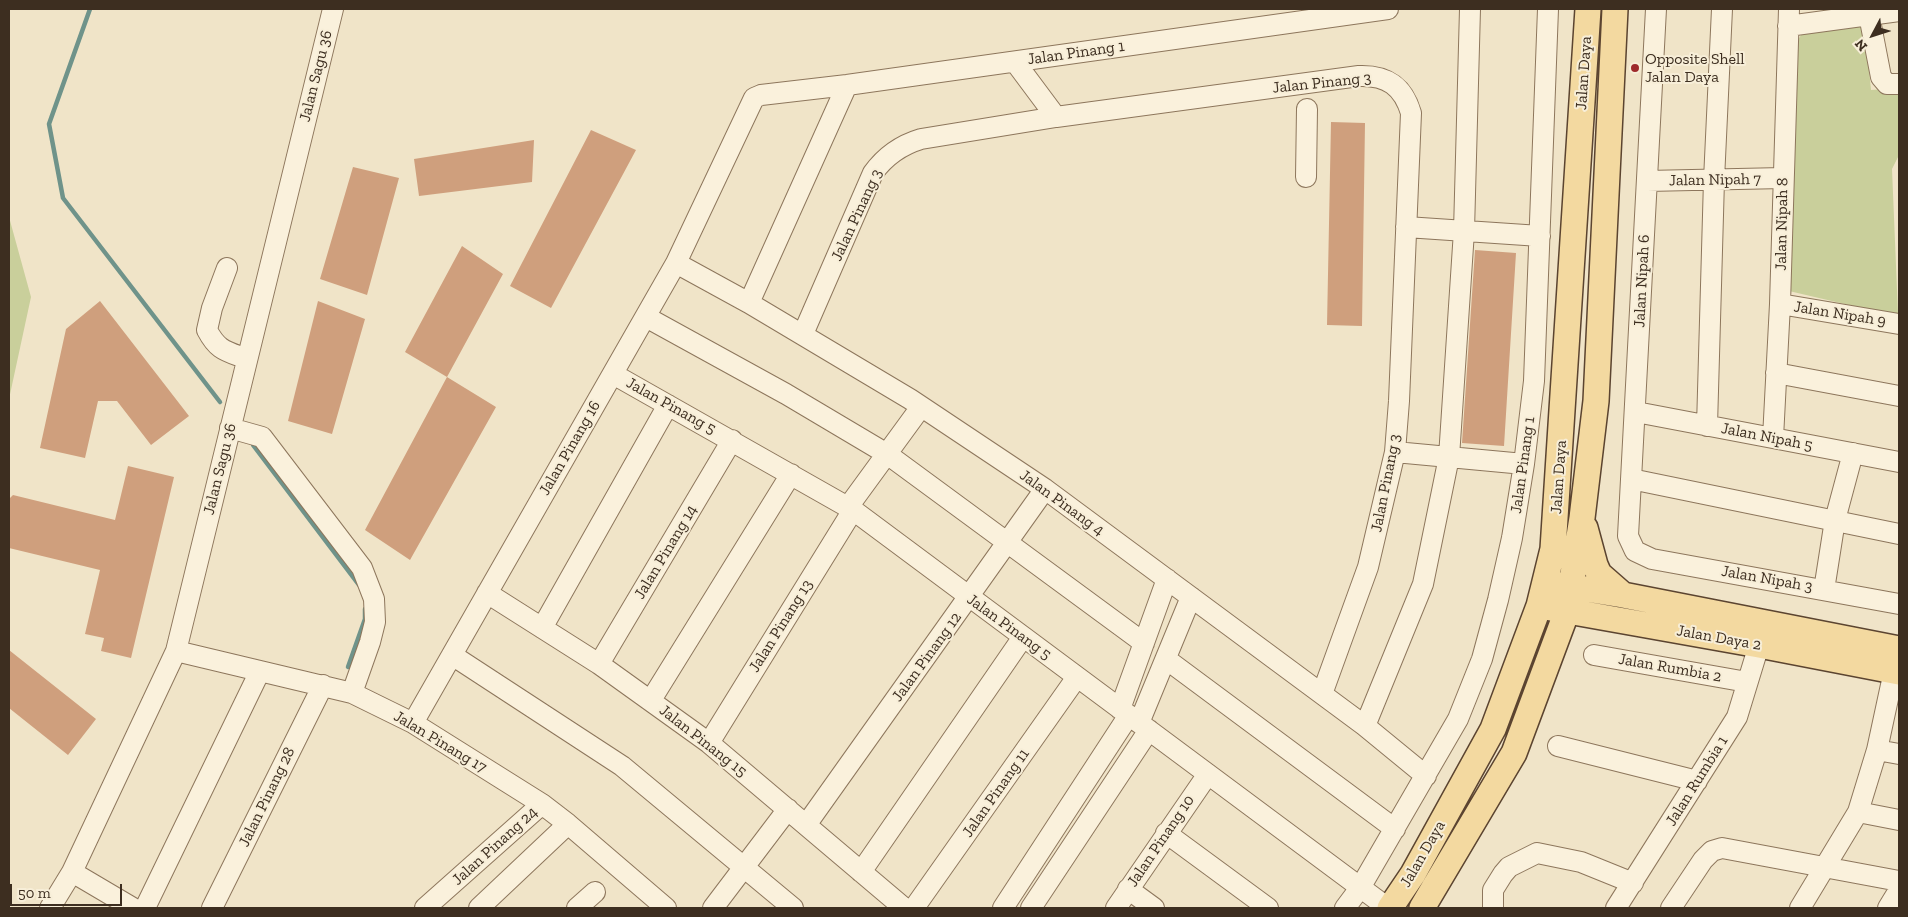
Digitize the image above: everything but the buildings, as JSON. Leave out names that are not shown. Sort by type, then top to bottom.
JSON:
[{"type":"main road","name":"Jalan Daya","points":[[1389,908],[1413,874],[1493,729],[1542,594],[1553,549],[1558,498],[1588,9]]},
{"type":"main road","name":"Jalan Daya","points":[[1422,908],[1514,753],[1567,611],[1582,518],[1596,402],[1615,9]]},
{"type":"main road","points":[[1582,518],[1594,565],[1599,574],[1623,596]]},
{"type":"main road","name":"Jalan Daya 2","points":[[1542,594],[1571,587],[1623,596],[1898,664]]},
{"type":"main road","name":"Jalan Daya 2","points":[[1542,594],[1567,611],[1759,645],[1898,664]]},
{"type":"street","name":"Jalan Sagu 36","points":[[50,908],[72,872],[176,651],[333,9]]},
{"type":"street","name":"Jalan Pinang 1","points":[[764,95],[1015,62],[1388,9]]},
{"type":"street","points":[[1365,726],[1423,584],[1449,457],[1464,231],[1470,9]]},
{"type":"street","name":"Jalan Pinang 1","points":[[1345,908],[1360,888],[1458,719],[1482,659],[1512,538],[1524,464],[1534,381],[1548,9]]},
{"type":"street","name":"Jalan Nipah 6","points":[[1635,551],[1628,536],[1656,9]]},
{"type":"street","points":[[1707,426],[1714,180],[1722,9]]},
{"type":"street","points":[[1788,17],[1869,15],[1899,11]]},
{"type":"street","points":[[1869,15],[1881,78],[1887,84],[1899,84]]},
{"type":"street","name":"Jalan Nipah 8","points":[[1773,438],[1780,304],[1788,17]]},
{"type":"street","points":[[1015,62],[1056,117]]},
{"type":"street","name":"Jalan Pinang 3","points":[[803,334],[873,173],[881,162],[906,144],[921,138],[1056,117],[1359,76],[1372,75],[1386,79],[1402,93],[1411,113],[1395,452],[1368,567],[1322,694]]},
{"type":"street","points":[[749,303],[847,85]]},
{"type":"street","name":"Jalan Pinang 16","points":[[413,723],[676,263],[752,101],[757,96],[764,95]]},
{"type":"street","points":[[1306,178],[1307,110]]},
{"type":"street","name":"Jalan Nipah 7","points":[[1647,181],[1783,178]]},
{"type":"street","points":[[1406,228],[1540,236]]},
{"type":"street","name":"Jalan Pinang 4","points":[[676,263],[803,334],[921,406],[1045,489],[1365,726],[1426,776]]},
{"type":"street","points":[[227,268],[212,308],[207,330],[214,343],[224,350],[247,359]]},
{"type":"street","name":"Jalan Nipah 9","points":[[1780,304],[1899,324]]},
{"type":"street","points":[[646,316],[786,394],[886,454],[1144,643]]},
{"type":"street","points":[[1776,373],[1899,396]]},
{"type":"street","name":"Jalan Pinang 5","points":[[613,374],[850,508],[1389,908]]},
{"type":"street","points":[[542,628],[668,405]]},
{"type":"street","name":"Jalan Pinang 13","points":[[709,742],[850,508],[921,406]]},
{"type":"street","name":"Jalan Nipah 5","points":[[1636,412],[1899,462]]},
{"type":"street","points":[[230,428],[262,437],[362,568],[374,599],[375,622],[352,693]]},
{"type":"street","name":"Jalan Pinang 14","points":[[599,664],[732,440]]},
{"type":"street","points":[[1395,452],[1524,464]]},
{"type":"street","points":[[1824,590],[1835,520],[1853,454]]},
{"type":"street","points":[[651,700],[791,474]]},
{"type":"street","points":[[1631,479],[1899,534]]},
{"type":"street","name":"Jalan Pinang 12","points":[[806,825],[1045,489]]},
{"type":"street","name":"Jalan Nipah 3","points":[[1635,551],[1652,559],[1899,604]]},
{"type":"street","points":[[1003,908],[1134,719],[1144,643],[1167,579]]},
{"type":"street","name":"Jalan Pinang 15","points":[[487,593],[599,664],[709,742],[904,908]]},
{"type":"street","points":[[1031,908],[1166,659],[1191,597]]},
{"type":"street","points":[[861,872],[1023,637]]},
{"type":"street","name":"Jalan Rumbia 1","points":[[1616,908],[1737,717],[1759,645]]},
{"type":"street","name":"Jalan Pinang 17","points":[[176,651],[352,693],[413,723],[542,804],[666,908]]},
{"type":"street","points":[[452,655],[622,766],[793,908]]},
{"type":"street","name":"Jalan Rumbia 2","points":[[1594,655],[1747,682]]},
{"type":"street","points":[[1166,659],[1395,829]]},
{"type":"street","points":[[1800,908],[1858,812],[1877,750],[1898,664]]},
{"type":"street","points":[[145,908],[260,671]]},
{"type":"street","name":"Jalan Pinang 11","points":[[914,908],[1077,677]]},
{"type":"street","name":"Jalan Pinang 28","points":[[212,908],[322,685]]},
{"type":"street","points":[[1558,746],[1697,781]]},
{"type":"street","points":[[1877,750],[1899,754]]},
{"type":"street","name":"Jalan Pinang 10","points":[[1116,908],[1208,774]]},
{"type":"street","name":"Jalan Pinang 24","points":[[425,908],[542,804]]},
{"type":"street","points":[[713,908],[788,809]]},
{"type":"street","points":[[1858,812],[1899,820]]},
{"type":"street","points":[[479,908],[568,824]]},
{"type":"street","points":[[1166,833],[1268,908]]},
{"type":"street","points":[[1671,908],[1703,860],[1712,852],[1722,848],[1899,881]]},
{"type":"street","points":[[1493,908],[1493,890],[1503,874],[1509,868],[1537,853],[1581,862],[1633,883]]},
{"type":"street","points":[[72,872],[133,908]]},
{"type":"street","points":[[1128,889],[1154,908]]},
{"type":"street","points":[[1888,908],[1899,890]]},
{"type":"street","points":[[577,908],[595,892]]},
{"type":"green space","points":[[1865,26],[1871,90],[1899,88],[1899,155],[1892,169],[1898,314],[1879,312],[1789,291],[1795,45],[1801,35],[1821,30]]},
{"type":"green space","points":[[9,217],[31,297],[9,399]]},
{"type":"waterway","points":[[90,9],[49,124],[63,198],[220,402]]},
{"type":"waterway","points":[[253,445],[359,585]]},
{"type":"waterway","points":[[348,667],[365,619],[365,609]]},
{"type":"place","name":"Opposite Shell Jalan Daya","points":[[1635,68]]}]
